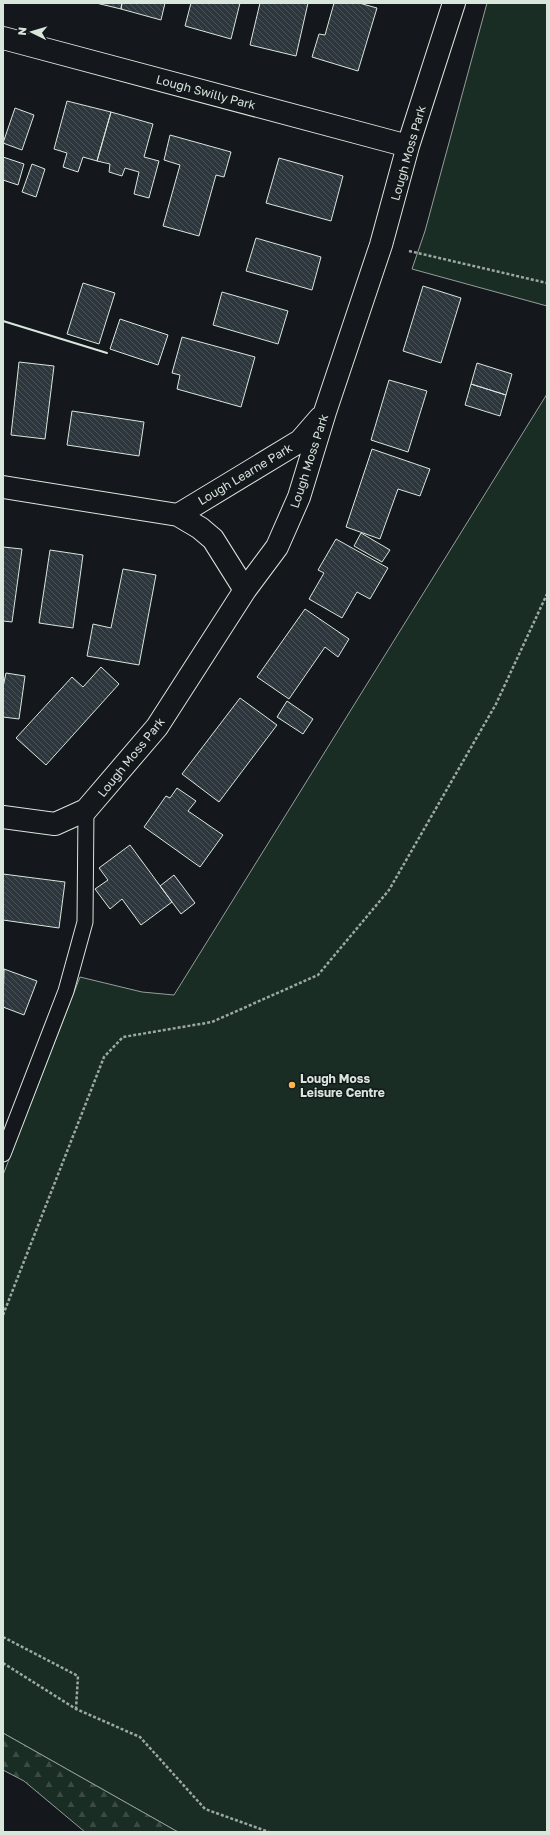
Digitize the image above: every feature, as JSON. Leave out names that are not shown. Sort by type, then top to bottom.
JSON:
[{"type":"street","name":"Lough Moss Park","points":[[3,817],[56,824],[86,810],[157,727],[245,590],[277,547],[299,497],[325,412],[381,245],[408,146],[454,3]]},
{"type":"street","name":"Lough Swilly Park","points":[[3,38],[408,146]]},
{"type":"street","name":"Lough Learne Park","points":[[178,515],[300,441],[325,412]]},
{"type":"street","points":[[3,487],[178,515],[200,528],[213,539],[245,590]]},
{"type":"lane","points":[[3,1154],[66,991],[85,922],[86,810]]},
{"type":"path","points":[[381,245],[547,283]]},
{"type":"path","points":[[3,1315],[104,1058],[123,1037],[212,1022],[318,975],[389,890],[496,704],[547,594]]},
{"type":"path","points":[[3,1637],[78,1676],[76,1709]]},
{"type":"path","points":[[3,1663],[76,1709],[140,1737],[205,1809],[269,1832]]},
{"type":"green space","points":[[487,3],[547,3],[547,306],[412,269],[425,231]]},
{"type":"green space","name":"Lough Moss Leisure Centre","points":[[547,394],[547,1832],[178,1832],[3,1733],[3,1175],[80,977],[142,992],[174,995]]},
{"type":"green space","points":[[3,1733],[178,1832],[85,1832],[24,1781],[3,1770]]},
{"type":"building","points":[[96,3],[122,3],[121,9]]},
{"type":"building","points":[[122,3],[165,3],[161,20],[121,9]]},
{"type":"building","points":[[191,3],[240,3],[231,39],[185,26]]},
{"type":"building","points":[[260,3],[308,3],[296,56],[250,45]]},
{"type":"building","points":[[334,3],[359,3],[377,8],[358,71],[312,57],[319,34],[325,35]]},
{"type":"building","points":[[67,101],[111,112],[97,161],[83,157],[78,172],[63,167],[67,153],[54,149]]},
{"type":"building","points":[[15,108],[34,115],[22,150],[3,143]]},
{"type":"building","points":[[111,112],[153,124],[144,157],[159,161],[149,198],[134,194],[139,172],[125,168],[122,176],[109,172],[110,164],[97,161]]},
{"type":"building","points":[[170,135],[231,152],[224,177],[216,175],[199,236],[163,226],[180,165],[164,160]]},
{"type":"building","points":[[3,157],[24,164],[18,185],[3,180]]},
{"type":"building","points":[[279,158],[343,176],[331,221],[266,203]]},
{"type":"building","points":[[32,164],[45,169],[36,197],[22,192]]},
{"type":"building","points":[[256,238],[321,257],[312,290],[246,271]]},
{"type":"building","points":[[83,283],[115,293],[99,344],[67,334]]},
{"type":"building","points":[[423,286],[461,298],[441,363],[403,351]]},
{"type":"building","points":[[222,292],[288,311],[278,344],[213,325]]},
{"type":"building","points":[[120,319],[168,335],[158,365],[110,349]]},
{"type":"building","points":[[182,337],[255,357],[241,407],[177,389],[180,375],[172,373]]},
{"type":"building","points":[[19,362],[54,366],[45,439],[11,435]]},
{"type":"building","points":[[477,363],[512,374],[506,395],[471,384]]},
{"type":"building","points":[[389,380],[427,391],[408,452],[371,440]]},
{"type":"building","points":[[471,384],[506,395],[500,416],[465,405]]},
{"type":"building","points":[[72,411],[144,422],[139,456],[67,445]]},
{"type":"building","points":[[372,449],[430,469],[420,496],[398,489],[380,539],[346,527]]},
{"type":"building","points":[[361,533],[390,550],[382,562],[354,546]]},
{"type":"building","points":[[336,539],[388,568],[370,599],[357,592],[342,618],[309,599],[324,573],[318,570]]},
{"type":"building","points":[[3,547],[22,549],[12,622],[3,621]]},
{"type":"building","points":[[50,550],[83,555],[73,628],[39,623]]},
{"type":"building","points":[[123,569],[156,575],[139,665],[87,656],[93,624],[111,628]]},
{"type":"building","points":[[305,609],[349,639],[338,657],[325,647],[289,699],[257,677]]},
{"type":"building","points":[[101,667],[119,684],[46,765],[16,738],[72,677],[83,687]]},
{"type":"building","points":[[6,673],[25,676],[19,719],[3,717],[3,687]]},
{"type":"building","points":[[240,698],[277,725],[219,802],[182,774]]},
{"type":"building","points":[[287,701],[313,719],[303,734],[277,717]]},
{"type":"building","points":[[177,788],[196,801],[188,811],[223,835],[200,867],[144,827],[166,796],[170,798]]},
{"type":"building","points":[[130,845],[172,902],[141,925],[122,899],[110,909],[95,889],[108,880],[99,868]]},
{"type":"building","points":[[3,874],[65,882],[59,928],[3,920]]},
{"type":"building","points":[[174,875],[195,903],[181,914],[160,886]]},
{"type":"building","points":[[4,969],[37,981],[24,1015],[3,1007]]},
{"type":"wall","points":[[3,321],[107,353]]},
{"type":"place","name":"Lough Moss Leisure Centre","points":[[292,1085]]}]
